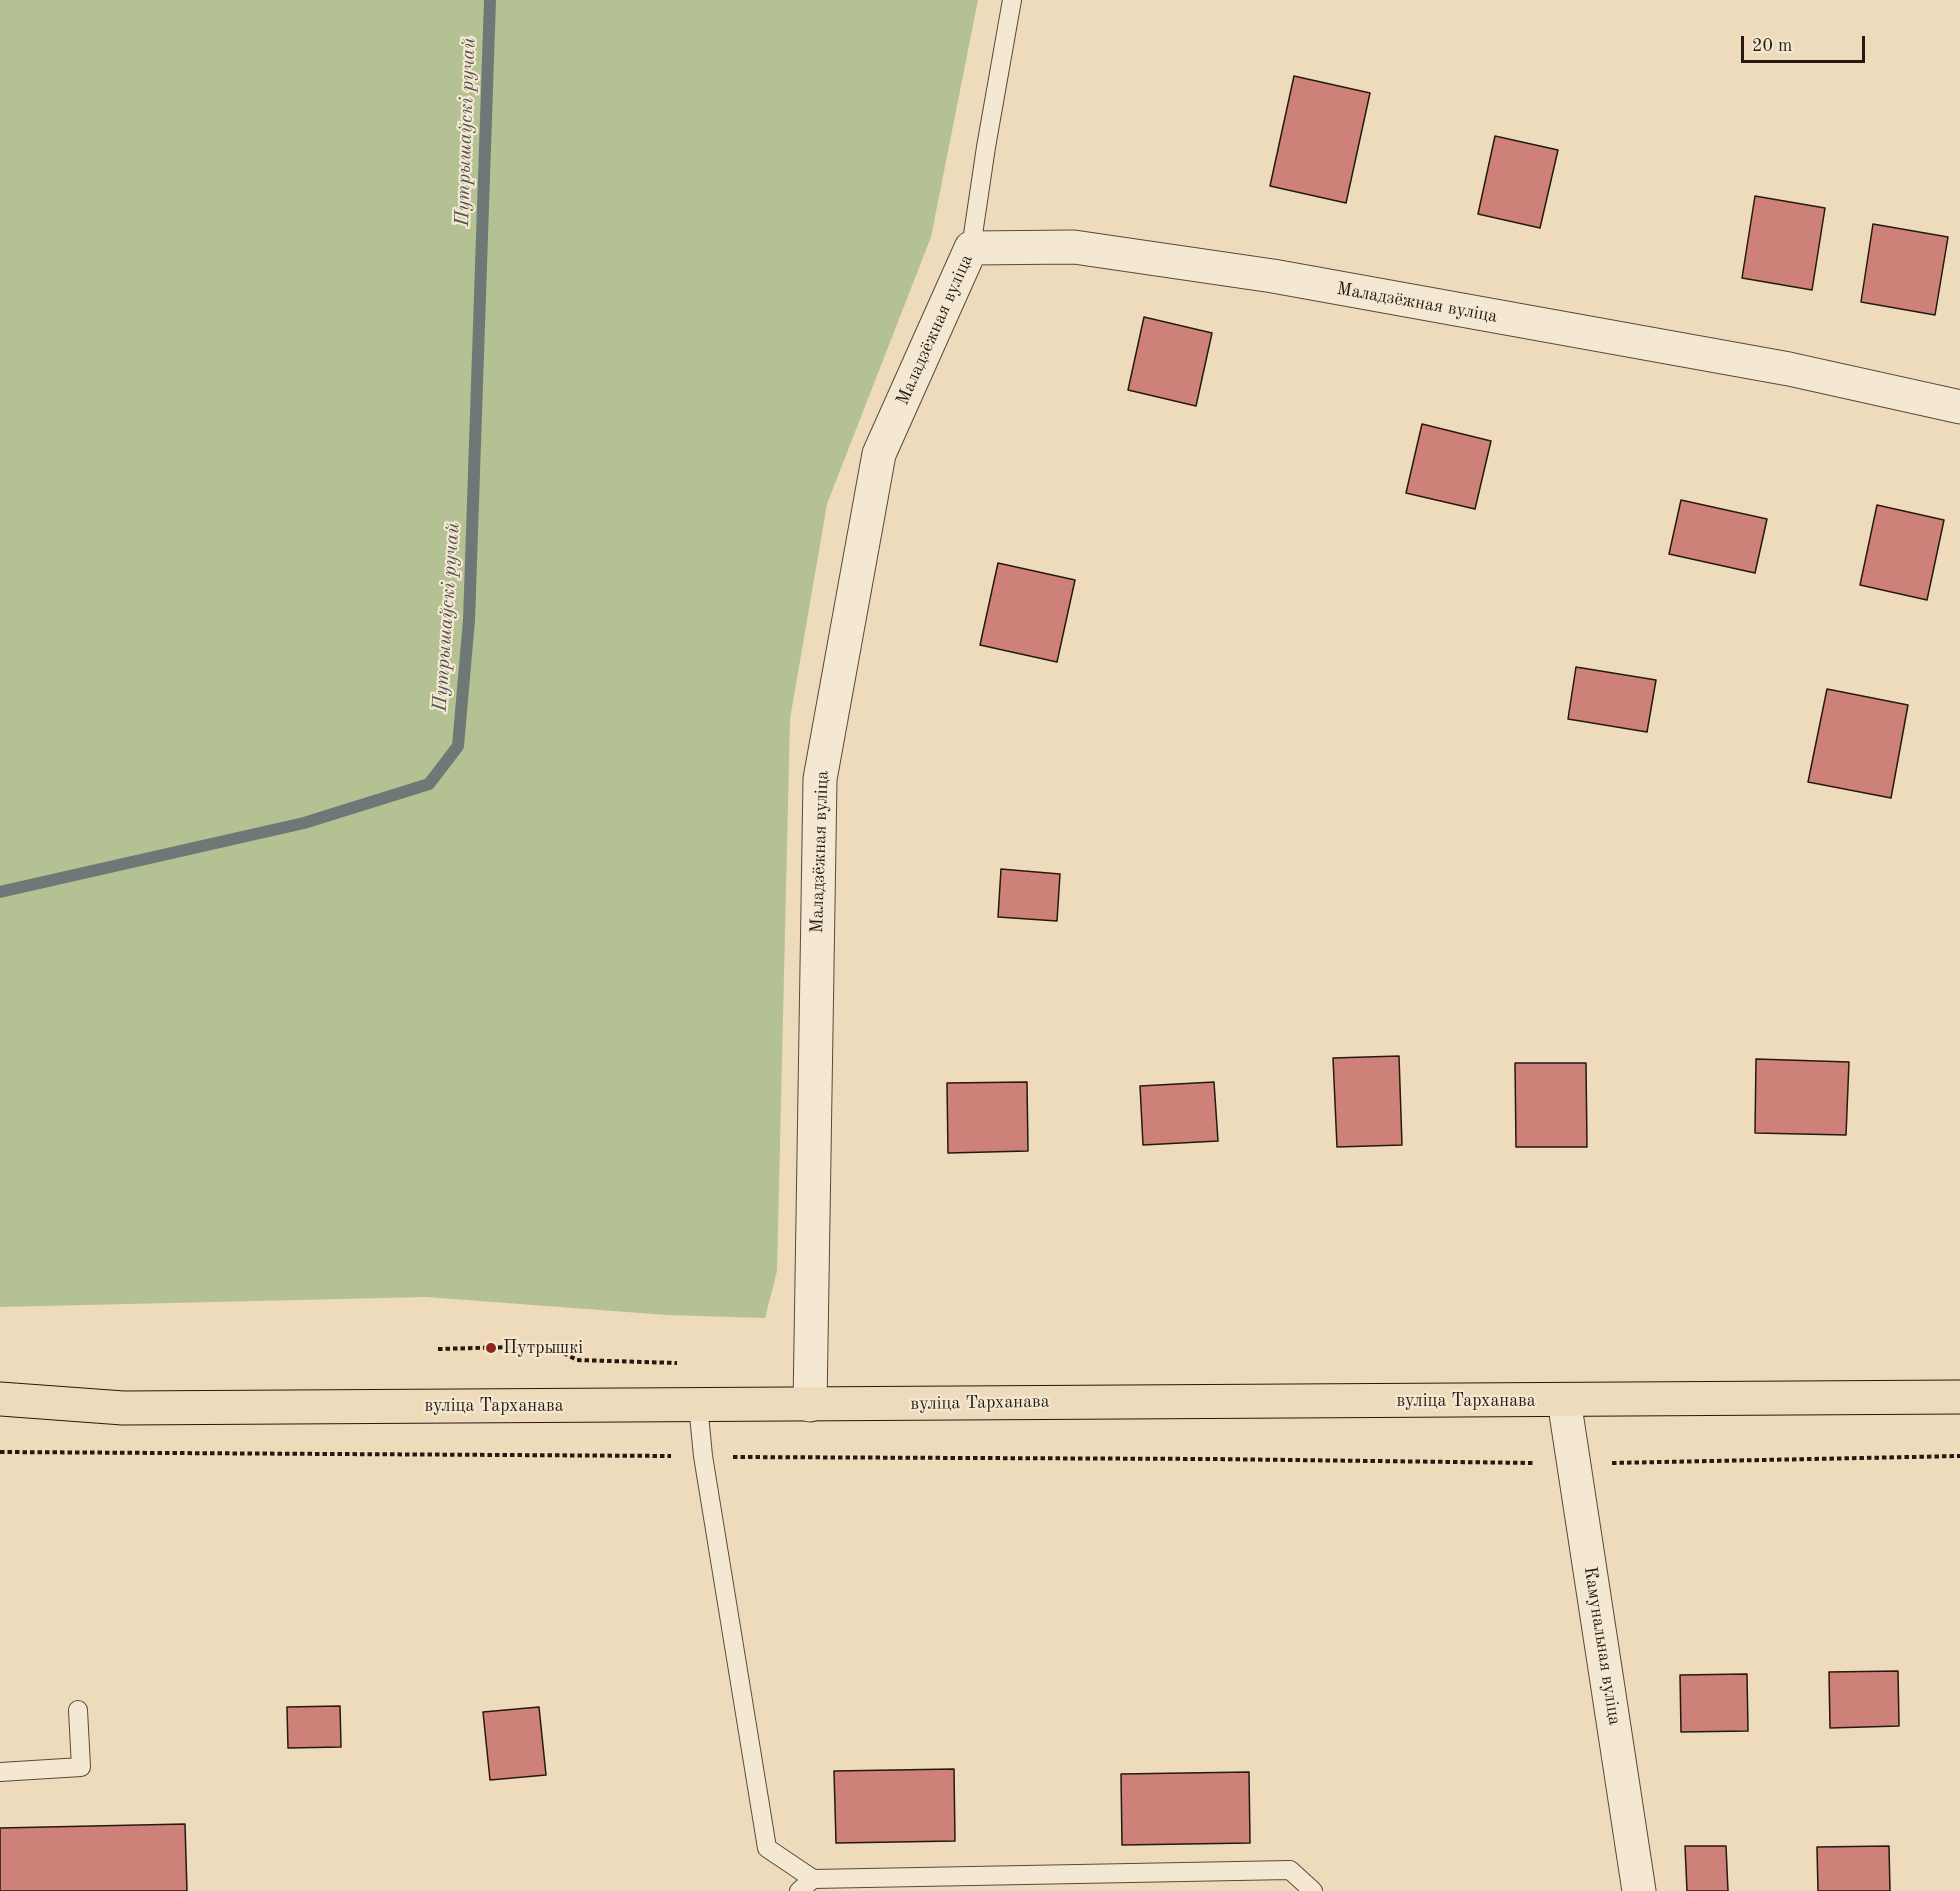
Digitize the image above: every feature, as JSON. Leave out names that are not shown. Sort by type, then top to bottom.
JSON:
[{"type":"main road","name":"вуліца Тарханава","points":[[0,1399],[123,1408],[1960,1397]]},
{"type":"street","name":"Маладзёжная вуліца","points":[[810,1405],[820,779],[879,454],[971,248],[1074,247],[1272,276],[1789,369],[1960,407]]},
{"type":"street","name":"Камунальная вуліца","points":[[1564,1401],[1639,1891]]},
{"type":"lane","points":[[971,248],[1012,0]]},
{"type":"lane","points":[[698,1405],[703,1456],[767,1848],[813,1879],[1290,1870],[1313,1891]]},
{"type":"lane","points":[[0,1772],[81,1767],[78,1710]]},
{"type":"lane","points":[[799,1891],[813,1879]]},
{"type":"path","points":[[0,1452],[1211,1459],[1574,1464],[1960,1456]]},
{"type":"green space","points":[[0,0],[978,0],[931,237],[827,504],[790,719],[777,1271],[765,1318],[667,1315],[426,1297],[0,1307]]},
{"type":"building","points":[[1294,76],[1370,93],[1346,203],[1270,186]]},
{"type":"building","points":[[1495,136],[1558,150],[1540,228],[1478,214]]},
{"type":"building","points":[[1755,196],[1825,208],[1812,290],[1742,278]]},
{"type":"building","points":[[1873,224],[1948,237],[1935,315],[1861,302]]},
{"type":"building","points":[[1144,317],[1212,333],[1196,406],[1128,390]]},
{"type":"building","points":[[1422,424],[1491,441],[1475,509],[1406,493]]},
{"type":"building","points":[[1681,500],[1767,519],[1755,573],[1669,554]]},
{"type":"building","points":[[1877,505],[1944,520],[1927,600],[1860,585]]},
{"type":"building","points":[[998,563],[1075,580],[1057,662],[980,645]]},
{"type":"building","points":[[1576,667],[1656,680],[1647,732],[1568,719]]},
{"type":"building","points":[[1827,689],[1908,705],[1891,798],[1808,782]]},
{"type":"building","points":[[1001,869],[1060,874],[1057,921],[998,917]]},
{"type":"building","points":[[1399,1056],[1402,1145],[1337,1147],[1333,1058]]},
{"type":"building","points":[[1756,1059],[1849,1062],[1846,1135],[1755,1133]]},
{"type":"building","points":[[1515,1063],[1586,1063],[1587,1147],[1516,1147]]},
{"type":"building","points":[[1027,1082],[1028,1151],[948,1153],[947,1083]]},
{"type":"building","points":[[1214,1082],[1218,1141],[1143,1145],[1140,1086]]},
{"type":"building","points":[[1898,1671],[1899,1726],[1830,1728],[1829,1672]]},
{"type":"building","points":[[1747,1674],[1748,1731],[1681,1732],[1680,1675]]},
{"type":"building","points":[[340,1706],[341,1747],[288,1748],[287,1707]]},
{"type":"building","points":[[539,1707],[546,1775],[490,1780],[483,1712]]},
{"type":"building","points":[[954,1769],[955,1841],[836,1843],[834,1771]]},
{"type":"building","points":[[1249,1772],[1250,1843],[1122,1845],[1121,1774]]},
{"type":"building","points":[[185,1824],[187,1891],[0,1891],[0,1828]]},
{"type":"building","points":[[1685,1846],[1726,1846],[1728,1891],[1687,1891]]},
{"type":"building","points":[[1889,1846],[1890,1891],[1818,1891],[1817,1847]]},
{"type":"waterway","name":"Путрышаўскі ручай","points":[[0,892],[304,823],[429,784],[458,746],[469,620],[490,0]]},
{"type":"place","name":"Путрышкі","points":[[491,1348]]}]
